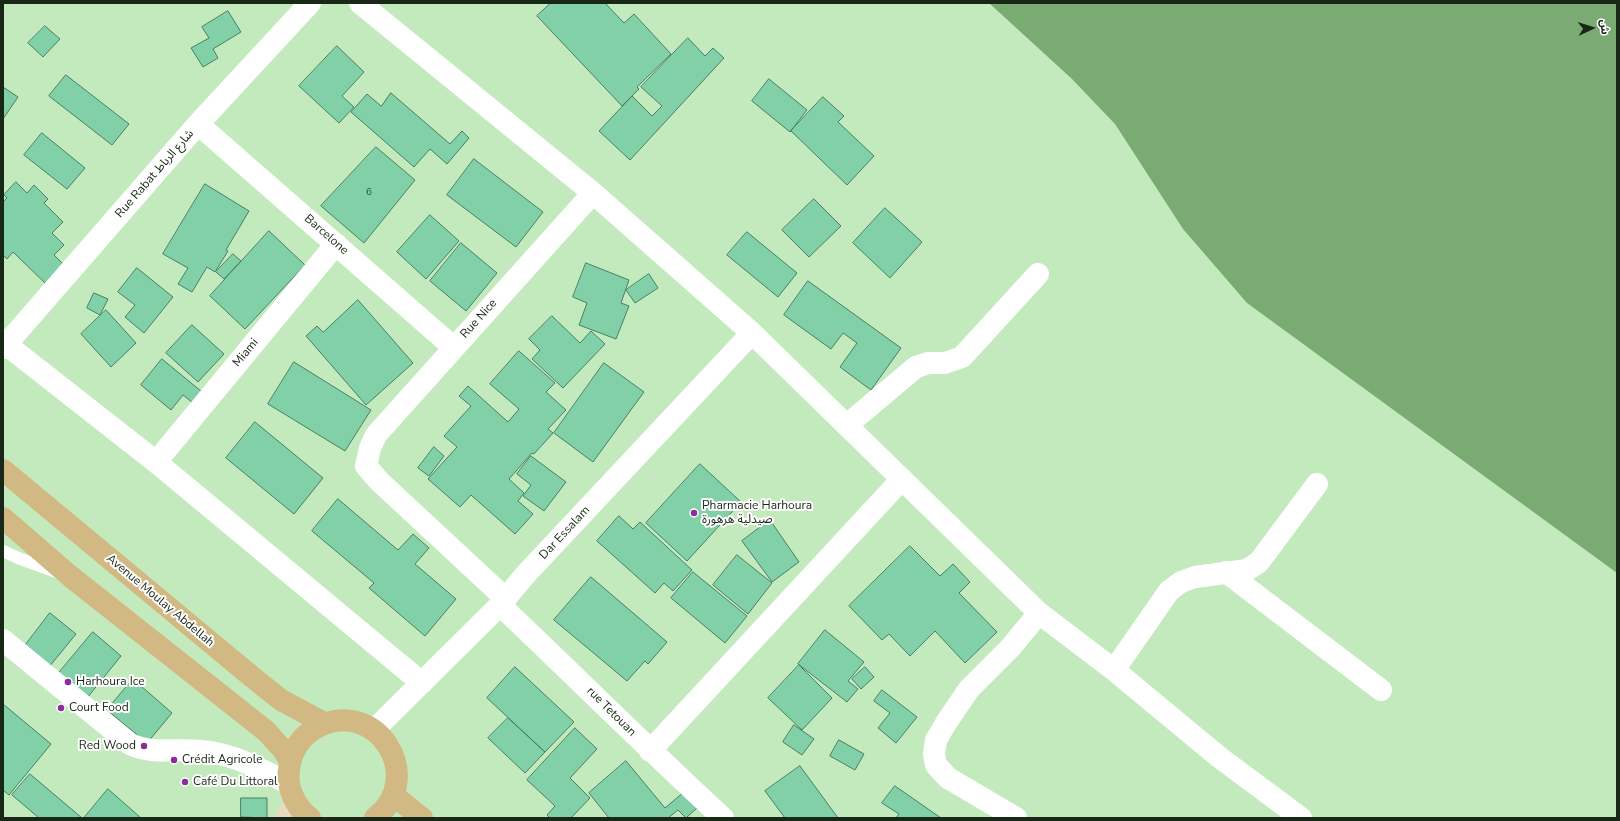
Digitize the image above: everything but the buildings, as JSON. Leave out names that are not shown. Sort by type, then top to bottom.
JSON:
[{"type":"main road","name":"Avenue Moulay Abdellah","points":[[3,470],[281,700],[324,723]]},
{"type":"main road","points":[[3,518],[70,576],[266,731],[284,751],[290,761]]},
{"type":"main road","points":[[295,806],[288,775],[290,761],[297,745],[309,732],[324,723],[341,720],[358,722],[374,730],[387,743],[395,759],[397,778],[393,795],[383,812],[375,818]]},
{"type":"main road","points":[[393,795],[422,818]]},
{"type":"street","name":"Rue Rabat شارع الرباط","points":[[4,345],[198,124],[310,3]]},
{"type":"street","points":[[364,7],[593,194],[752,333],[1039,613],[1114,670],[1219,757],[1301,818]]},
{"type":"street","name":"Barcelone","points":[[198,124],[453,347]]},
{"type":"street","name":"Rue Nice","points":[[370,448],[376,435],[453,347],[593,194]]},
{"type":"street","name":"Miami","points":[[156,462],[336,244]]},
{"type":"street","points":[[847,425],[916,366],[928,363],[945,363],[962,357],[1038,274]]},
{"type":"street","name":"Dar Essalam","points":[[374,730],[503,602],[526,574],[752,333]]},
{"type":"street","points":[[4,345],[156,462],[422,683]]},
{"type":"street","name":"rue Tetouan","points":[[370,448],[366,466],[379,481],[503,602],[650,751],[723,818]]},
{"type":"street","points":[[650,751],[902,479]]},
{"type":"street","points":[[1114,670],[1169,591],[1181,582],[1195,577],[1247,570],[1260,562],[1317,484]]},
{"type":"street","points":[[1226,572],[1381,690]]},
{"type":"street","points":[[1016,818],[948,778],[936,765],[934,754],[936,740],[969,689],[1011,647],[1039,613]]},
{"type":"street","points":[[3,640],[130,744],[150,750],[183,750],[220,754],[241,760],[261,768],[295,806]]},
{"type":"lane","points":[[3,551],[43,568],[70,576]]},
{"type":"shaded area","points":[[989,3],[1617,3],[1617,573],[1247,303],[1183,229],[1115,124],[1072,79]]},
{"type":"place","name":"Pharmacie Harhoura صيدلية هرهورة","points":[[694,513]]},
{"type":"place","name":"Harhoura Ice","points":[[68,682]]},
{"type":"place","name":"Court Food","points":[[61,708]]},
{"type":"place","name":"Red Wood","points":[[144,746]]},
{"type":"place","name":"Crédit Agricole","points":[[174,760]]},
{"type":"place","name":"Café Du Littoral","points":[[185,782]]}]
